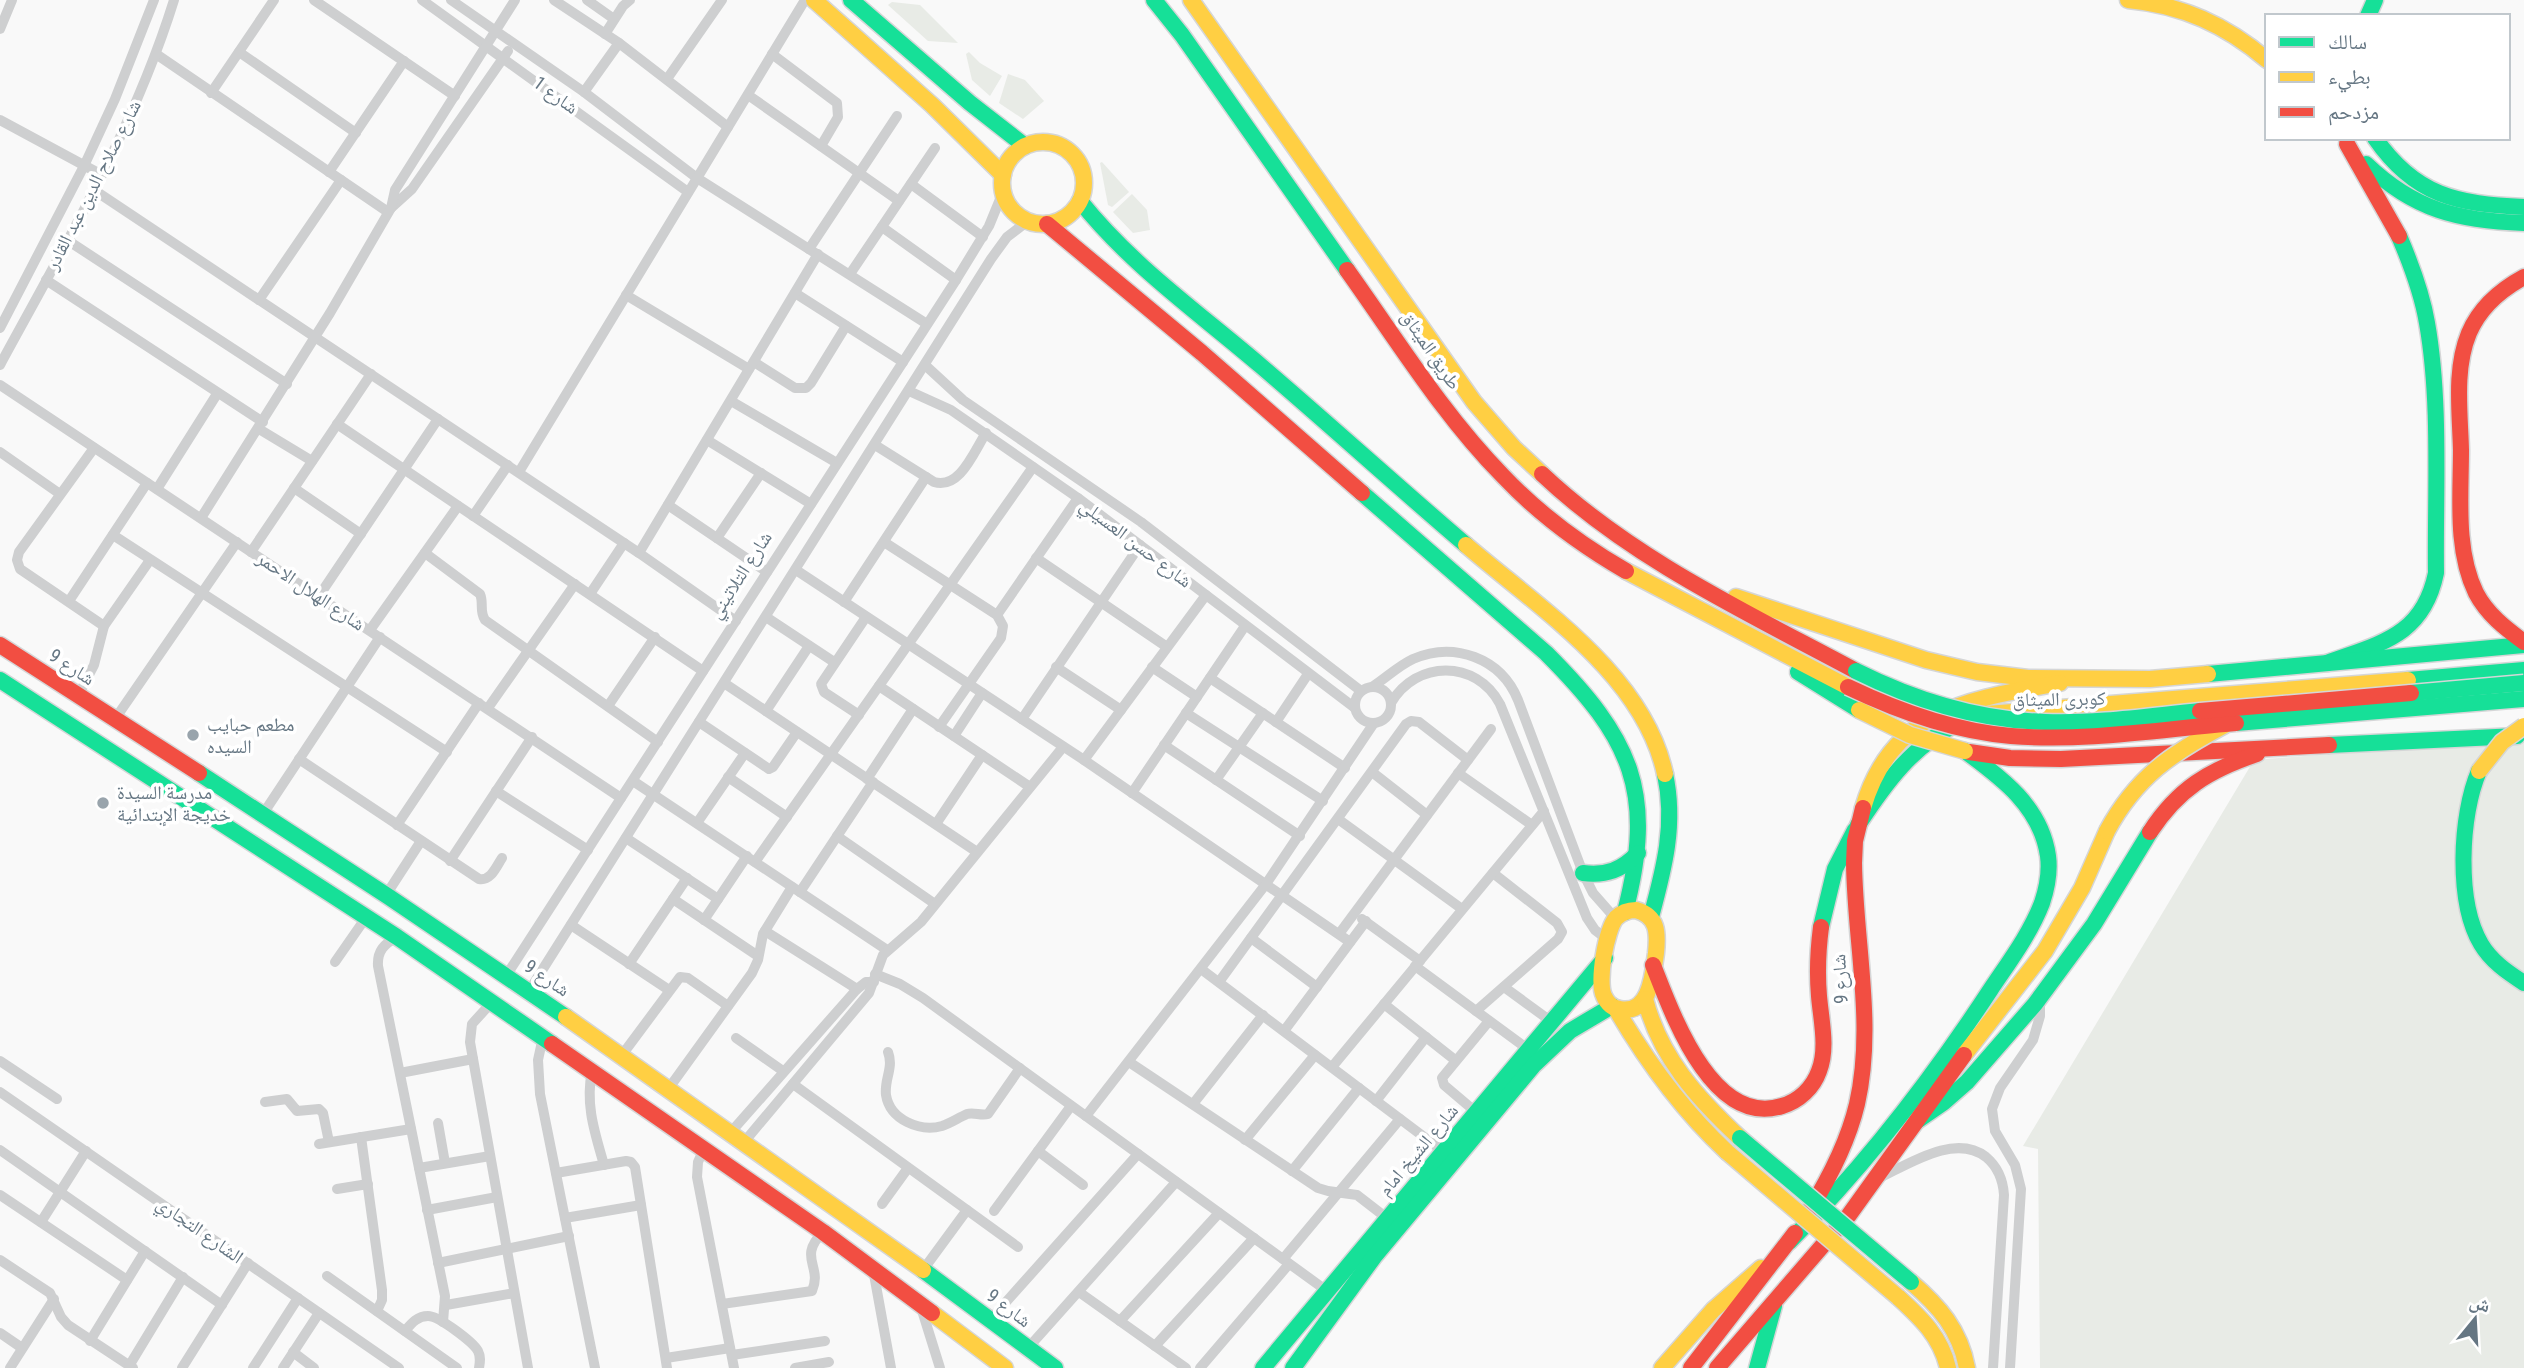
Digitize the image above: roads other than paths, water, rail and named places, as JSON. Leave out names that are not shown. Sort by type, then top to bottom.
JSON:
[{"type":"main road","points":[[814,0],[932,105],[1003,176]]},
{"type":"main road","points":[[851,0],[970,103],[1025,146]]},
{"type":"main road","name":"طريق الميثاق","points":[[1154,0],[1182,35],[1443,406],[1502,476],[1547,517],[1596,553],[1660,590],[1754,638]]},
{"type":"main road","name":"طريق الميثاق","points":[[1191,0],[1490,423],[1555,489],[1634,548]]},
{"type":"main road","points":[[2128,0],[2175,7],[2207,19],[2237,36],[2265,58]]},
{"type":"main road","points":[[2377,140],[2408,176],[2434,192],[2477,205],[2524,207]]},
{"type":"main road","points":[[2344,141],[2383,181],[2423,206],[2467,220],[2524,223]]},
{"type":"main road","points":[[2327,663],[2393,637],[2408,628],[2421,615],[2430,600],[2436,573],[2434,388],[2427,322],[2416,280],[2400,238],[2344,141]]},
{"type":"main road","points":[[1050,142],[1072,154],[1084,176],[1080,201],[1070,214],[1055,222],[1047,224],[1028,221],[1015,212],[1003,192],[1003,176],[1008,161],[1025,146],[1050,142]]},
{"type":"main road","points":[[1080,201],[1109,237],[1136,263],[1244,352],[1582,643],[1628,691],[1656,740],[1669,794],[1668,850],[1651,917],[1658,932],[1645,999],[1655,1035],[1667,1057],[1709,1108],[1740,1138],[1937,1304],[1953,1324],[1963,1347],[1967,1368]]},
{"type":"main road","points":[[1047,224],[1210,360],[1546,653],[1578,684],[1606,719],[1626,759],[1638,806],[1638,853],[1620,915],[1608,940],[1602,988],[1604,998],[1614,1007],[1669,1091],[1696,1123],[1925,1322],[1938,1338],[1947,1358],[1948,1368]]},
{"type":"main road","points":[[2524,277],[2499,292],[2482,310],[2469,331],[2462,355],[2460,380],[2462,542],[2470,582],[2492,617],[2524,643]]},
{"type":"main road","name":"كوبرى الميثاق","points":[[1634,548],[1901,694],[1950,711],[2000,721],[2076,723],[2524,683]]},
{"type":"main road","points":[[1700,586],[1787,612],[1902,653],[1952,667],[2003,676],[2080,680],[2150,679],[2524,643]]},
{"type":"main road","points":[[1754,638],[1796,670],[1859,710],[1910,735],[1965,751],[2010,758],[2061,759],[2524,735]]},
{"type":"main road","name":"كوبرى الميثاق","points":[[1754,638],[1889,707],[1932,722],[1999,736],[2068,737],[2524,699]]},
{"type":"main road","name":"شارع 9","points":[[0,645],[263,814],[529,991],[738,1136],[1055,1368]]},
{"type":"main road","points":[[1653,965],[1683,1037],[1704,1069],[1728,1096],[1745,1105],[1764,1109],[1783,1106],[1800,1097],[1814,1083],[1823,1056],[1818,955],[1826,901],[1838,859],[1892,774],[1909,755],[1941,731],[1980,715],[2009,711],[2524,670]]},
{"type":"main road","points":[[0,680],[367,916],[824,1232],[1005,1368]]},
{"type":"main road","name":"شارع 9","points":[[1691,1368],[1789,1242],[1832,1174],[1853,1120],[1861,1082],[1864,1043],[1854,862],[1858,825],[1865,800],[1882,765],[1896,745],[1919,725],[1945,710],[1974,700],[2080,680]]},
{"type":"main road","points":[[1717,1368],[1875,1180],[1952,1068],[2059,931],[2082,888],[2107,831],[2130,792],[2151,769],[2175,751],[2229,723]]},
{"type":"main road","points":[[2524,726],[2501,742],[2479,771],[2470,793],[2465,817],[2466,905],[2476,935],[2489,955],[2524,983]]},
{"type":"main road","points":[[1917,1121],[1962,1089],[2040,999],[2087,935],[2148,833],[2175,799],[2222,766],[2275,748]]},
{"type":"main road","points":[[1789,1242],[1839,1190],[1937,1067],[1998,979],[2035,918],[2045,895],[2048,859],[2044,835],[2033,813],[2008,784],[1965,751]]},
{"type":"main road","points":[[1583,873],[1598,875],[1614,872],[1627,865],[1638,853]]},
{"type":"main road","points":[[1620,915],[1636,910],[1651,917]]},
{"type":"main road","name":"شارع الشيخ امام","points":[[1262,1368],[1605,958]]},
{"type":"main road","name":"شارع الشيخ امام","points":[[1293,1368],[1374,1257],[1553,1044],[1575,1026],[1614,1007],[1632,1009],[1645,999]]},
{"type":"main road","points":[[1662,1368],[1713,1310],[1744,1282],[1778,1257]]},
{"type":"main road","points":[[1757,1368],[1775,1300]]},
{"type":"main road","points":[[1279,1348],[1284,1361],[1293,1368]]},
{"type":"street","points":[[0,29],[12,0]]},
{"type":"street","name":"شارع صلاح الدين عبد القادر","points":[[0,328],[84,166],[115,99],[154,0]]},
{"type":"street","name":"شارع صلاح الدين عبد القادر","points":[[0,365],[102,175],[156,54],[174,0]]},
{"type":"street","points":[[211,93],[271,4],[257,0]]},
{"type":"street","points":[[314,0],[455,96]]},
{"type":"street","name":"شارع 1","points":[[422,0],[688,192]]},
{"type":"street","name":"شارع 1","points":[[451,0],[584,92],[697,178],[928,324]]},
{"type":"street","points":[[390,210],[395,190],[514,0]]},
{"type":"street","points":[[554,0],[619,43],[728,127]]},
{"type":"street","points":[[587,0],[614,19]]},
{"type":"street","points":[[605,34],[630,0]]},
{"type":"street","points":[[667,79],[722,0]]},
{"type":"street","points":[[519,472],[805,0]]},
{"type":"street","points":[[201,518],[287,384],[390,210],[412,189],[513,43]]},
{"type":"street","points":[[584,92],[619,43]]},
{"type":"street","points":[[239,52],[356,133]]},
{"type":"street","points":[[156,54],[329,172],[390,210]]},
{"type":"street","points":[[772,54],[837,103],[838,117],[821,146]]},
{"type":"street","points":[[329,172],[404,61]]},
{"type":"street","points":[[748,95],[899,201]]},
{"type":"street","points":[[639,553],[795,293],[814,252],[860,173],[897,116]]},
{"type":"street","points":[[0,120],[102,175]]},
{"type":"street","points":[[850,274],[935,148]]},
{"type":"street","points":[[260,300],[341,180]]},
{"type":"street","points":[[911,184],[983,237]]},
{"type":"street","points":[[94,190],[519,472],[736,621]]},
{"type":"street","name":"شارع التلاتيني","points":[[506,976],[956,280],[983,237],[1003,192]]},
{"type":"street","points":[[529,991],[999,248],[1028,221]]},
{"type":"street","points":[[882,227],[956,280]]},
{"type":"street","points":[[67,240],[287,384]]},
{"type":"street","points":[[46,280],[312,461]]},
{"type":"street","points":[[795,293],[903,362]]},
{"type":"street","points":[[626,295],[795,388],[806,388],[811,383],[846,326]]},
{"type":"street","name":"شارع حسن العسيلي","points":[[925,365],[963,400],[1094,489],[1367,689]]},
{"type":"street","points":[[251,552],[370,374]]},
{"type":"street","points":[[929,398],[941,381]]},
{"type":"street","name":"شارع الهلال الاحمر","points":[[0,385],[621,798]]},
{"type":"street","name":"شارع حسن العسيلي","points":[[909,391],[929,398],[986,433],[1078,498],[1355,708]]},
{"type":"street","points":[[69,601],[113,535],[152,486],[217,394]]},
{"type":"street","points":[[731,401],[838,463]]},
{"type":"street","points":[[319,596],[439,419]]},
{"type":"street","points":[[337,424],[703,671]]},
{"type":"street","points":[[875,445],[939,484],[952,482],[986,433]]},
{"type":"street","points":[[707,440],[811,504]]},
{"type":"street","points":[[94,448],[19,552],[17,561],[20,569],[104,626]]},
{"type":"street","points":[[0,452],[61,494]]},
{"type":"street","points":[[473,516],[508,465]]},
{"type":"street","points":[[704,920],[718,899],[787,817],[1033,467]]},
{"type":"street","points":[[717,538],[761,472]]},
{"type":"street","points":[[844,602],[926,477]]},
{"type":"street","points":[[294,488],[361,534]]},
{"type":"street","points":[[997,615],[1078,498]]},
{"type":"street","points":[[668,505],[767,572]]},
{"type":"street","points":[[263,814],[346,687],[425,553],[458,506]]},
{"type":"street","points":[[113,535],[447,752]]},
{"type":"street","points":[[115,719],[237,542]]},
{"type":"street","points":[[884,542],[997,615],[1003,626],[1001,638],[939,727]]},
{"type":"street","points":[[590,594],[624,543]]},
{"type":"street","points":[[1022,719],[1140,545]]},
{"type":"street","points":[[425,553],[480,594],[481,611],[485,620],[658,741]]},
{"type":"street","points":[[1036,558],[1167,647]]},
{"type":"street","points":[[78,696],[94,664],[104,626],[150,560]]},
{"type":"street","points":[[796,570],[1084,760],[1350,942]]},
{"type":"street","points":[[397,825],[447,752],[528,650],[575,584]]},
{"type":"street","points":[[1084,760],[1206,595]]},
{"type":"street","points":[[766,617],[834,662]]},
{"type":"street","points":[[859,715],[822,690],[822,681],[866,617]]},
{"type":"street","points":[[1132,793],[1245,626]]},
{"type":"street","points":[[608,706],[655,637]]},
{"type":"street","points":[[765,711],[809,646]]},
{"type":"street","points":[[1374,723],[1361,719],[1355,708],[1356,699],[1406,663],[1433,653],[1462,653],[1497,669],[1514,691],[1583,873],[1593,892],[1620,915]]},
{"type":"street","points":[[1056,667],[1121,710]]},
{"type":"street","points":[[1152,667],[1197,697]]},
{"type":"street","points":[[1086,1116],[1266,884],[1374,723],[1385,718],[1390,711],[1391,702],[1405,684],[1419,676],[1434,671],[1458,671],[1479,680],[1491,691],[1500,704],[1591,924],[1608,940]]},
{"type":"street","points":[[1276,722],[1308,674]]},
{"type":"street","points":[[1210,678],[1345,768]]},
{"type":"street","points":[[724,684],[977,852]]},
{"type":"street","points":[[879,686],[1030,787]]},
{"type":"street","points":[[1367,689],[1384,691],[1391,702]]},
{"type":"street","points":[[954,736],[982,693]]},
{"type":"street","points":[[668,1088],[752,973],[765,931],[837,836],[913,709]]},
{"type":"street","points":[[1186,713],[1323,801]]},
{"type":"street","points":[[1216,780],[1263,713]]},
{"type":"street","points":[[1219,982],[1406,724],[1411,721],[1419,722],[1468,760]]},
{"type":"street","points":[[699,722],[770,768],[797,732]]},
{"type":"street","points":[[1339,934],[1491,729]]},
{"type":"street","points":[[450,861],[532,737]]},
{"type":"street","points":[[1164,745],[1300,836]]},
{"type":"street","points":[[738,1136],[793,1084],[869,993],[880,961],[887,950],[910,933],[1063,747]]},
{"type":"street","points":[[697,823],[745,753]]},
{"type":"street","points":[[936,824],[982,755]]},
{"type":"street","points":[[299,759],[482,880],[489,877],[502,858]]},
{"type":"street","points":[[1372,772],[1427,815]]},
{"type":"street","points":[[1458,773],[1532,825]]},
{"type":"street","points":[[728,777],[787,817]]},
{"type":"street","points":[[633,780],[887,950]]},
{"type":"street","points":[[496,791],[588,850]]},
{"type":"street","points":[[1332,1067],[1544,811]]},
{"type":"street","points":[[1338,819],[1462,909]]},
{"type":"street","points":[[837,836],[935,904]]},
{"type":"street","points":[[626,838],[718,899]]},
{"type":"street","points":[[386,895],[421,841]]},
{"type":"street","points":[[1476,1011],[1558,939],[1562,929],[1493,873]]},
{"type":"street","points":[[629,964],[687,878]]},
{"type":"street","points":[[673,899],[758,956]]},
{"type":"street","points":[[1354,913],[1529,1050]]},
{"type":"street","points":[[335,962],[367,916]]},
{"type":"street","points":[[1284,1031],[1366,921]]},
{"type":"street","points":[[571,925],[669,990]]},
{"type":"street","points":[[765,931],[857,989]]},
{"type":"street","points":[[397,937],[383,946],[378,959],[446,1305],[443,1322]]},
{"type":"street","points":[[1251,938],[1317,987]]},
{"type":"street","points":[[1201,969],[1444,1152]]},
{"type":"street","points":[[622,1055],[677,979],[685,976],[728,1006]]},
{"type":"street","points":[[738,1136],[783,1071],[857,989],[874,978],[912,990],[1327,1292]]},
{"type":"street","points":[[1504,987],[1552,1022]]},
{"type":"street","points":[[2010,1368],[2021,1189],[2015,1165],[1995,1131],[1992,1109],[2000,1088],[2033,1040],[2040,1016],[2040,999]]},
{"type":"street","points":[[492,1002],[475,1019],[470,1030],[528,1368]]},
{"type":"street","points":[[1384,1004],[1455,1060]]},
{"type":"street","points":[[1193,1104],[1263,1015]]},
{"type":"street","points":[[1477,1113],[1443,1083],[1443,1076],[1489,1021]]},
{"type":"street","points":[[543,1037],[538,1060],[538,1082],[595,1368]]},
{"type":"street","points":[[1376,1101],[1426,1037]]},
{"type":"street","points":[[736,1038],[783,1071]]},
{"type":"street","points":[[888,1052],[891,1066],[886,1087],[889,1105],[907,1122],[925,1127],[944,1125],[969,1114],[988,1114],[1020,1069]]},
{"type":"street","points":[[1245,1140],[1315,1055]]},
{"type":"street","points":[[400,1073],[473,1059]]},
{"type":"street","points":[[1129,1062],[1318,1188],[1357,1195],[1388,1219]]},
{"type":"street","points":[[0,1077],[3,1064],[57,1099]]},
{"type":"street","points":[[592,1072],[589,1109],[604,1165]]},
{"type":"street","points":[[793,1084],[1018,1247]]},
{"type":"street","points":[[1292,1171],[1359,1088]]},
{"type":"street","name":"الشارع التجاري","points":[[0,1092],[399,1368]]},
{"type":"street","points":[[265,1102],[285,1099],[289,1100],[297,1111],[319,1109],[323,1113],[324,1143],[411,1129]]},
{"type":"street","points":[[994,1211],[1071,1106]]},
{"type":"street","points":[[1200,1368],[1339,1192],[1401,1119]]},
{"type":"street","points":[[438,1123],[445,1163]]},
{"type":"street","points":[[361,1137],[382,1290],[382,1300],[377,1311]]},
{"type":"street","points":[[1875,1180],[1938,1151],[1953,1147],[1976,1151],[1995,1166],[2002,1180],[2004,1195],[1993,1368]]},
{"type":"street","points":[[704,1149],[698,1162],[697,1177],[734,1368]]},
{"type":"street","points":[[0,1150],[222,1305]]},
{"type":"street","points":[[41,1222],[86,1151]]},
{"type":"street","points":[[1038,1151],[1083,1185]]},
{"type":"street","points":[[990,1320],[1138,1154]]},
{"type":"street","points":[[419,1168],[490,1156]]},
{"type":"street","points":[[556,1173],[626,1161],[633,1164],[666,1363],[825,1341]]},
{"type":"street","points":[[882,1204],[908,1168]]},
{"type":"street","points":[[1028,1348],[1176,1182]]},
{"type":"street","points":[[337,1189],[368,1184]]},
{"type":"street","points":[[0,1195],[127,1280]]},
{"type":"street","points":[[427,1210],[497,1197]]},
{"type":"street","points":[[565,1218],[641,1205]]},
{"type":"street","points":[[923,1270],[967,1210]]},
{"type":"street","points":[[1119,1321],[1219,1213]]},
{"type":"street","points":[[722,1304],[812,1291],[815,1276],[810,1253],[815,1240],[824,1232]]},
{"type":"street","points":[[438,1263],[569,1236]]},
{"type":"street","points":[[1155,1346],[1254,1238]]},
{"type":"street","points":[[90,1340],[145,1251]]},
{"type":"street","points":[[0,1260],[50,1293],[61,1317],[68,1325],[131,1367],[183,1277]]},
{"type":"street","points":[[182,1368],[248,1263]]},
{"type":"street","points":[[873,1269],[891,1368]]},
{"type":"street","points":[[327,1276],[457,1368]]},
{"type":"street","points":[[1079,1292],[1186,1368]]},
{"type":"street","points":[[446,1305],[514,1293]]},
{"type":"street","points":[[253,1368],[298,1298]]},
{"type":"street","points":[[13,1367],[22,1348],[54,1299]]},
{"type":"street","points":[[920,1304],[940,1368]]},
{"type":"street","points":[[283,1368],[319,1313]]},
{"type":"street","points":[[405,1331],[413,1322],[424,1316],[436,1318],[477,1349],[480,1356],[479,1368]]},
{"type":"street","points":[[0,1334],[22,1348]]},
{"type":"street","points":[[293,1352],[314,1368]]},
{"type":"street","points":[[795,1368],[829,1362]]},
{"type":"place","name":"مطعم حبايب السيده","points":[[193,735]]},
{"type":"place","name":"مدرسة السيدة خديجة الإبتدائية","points":[[103,803]]}]
